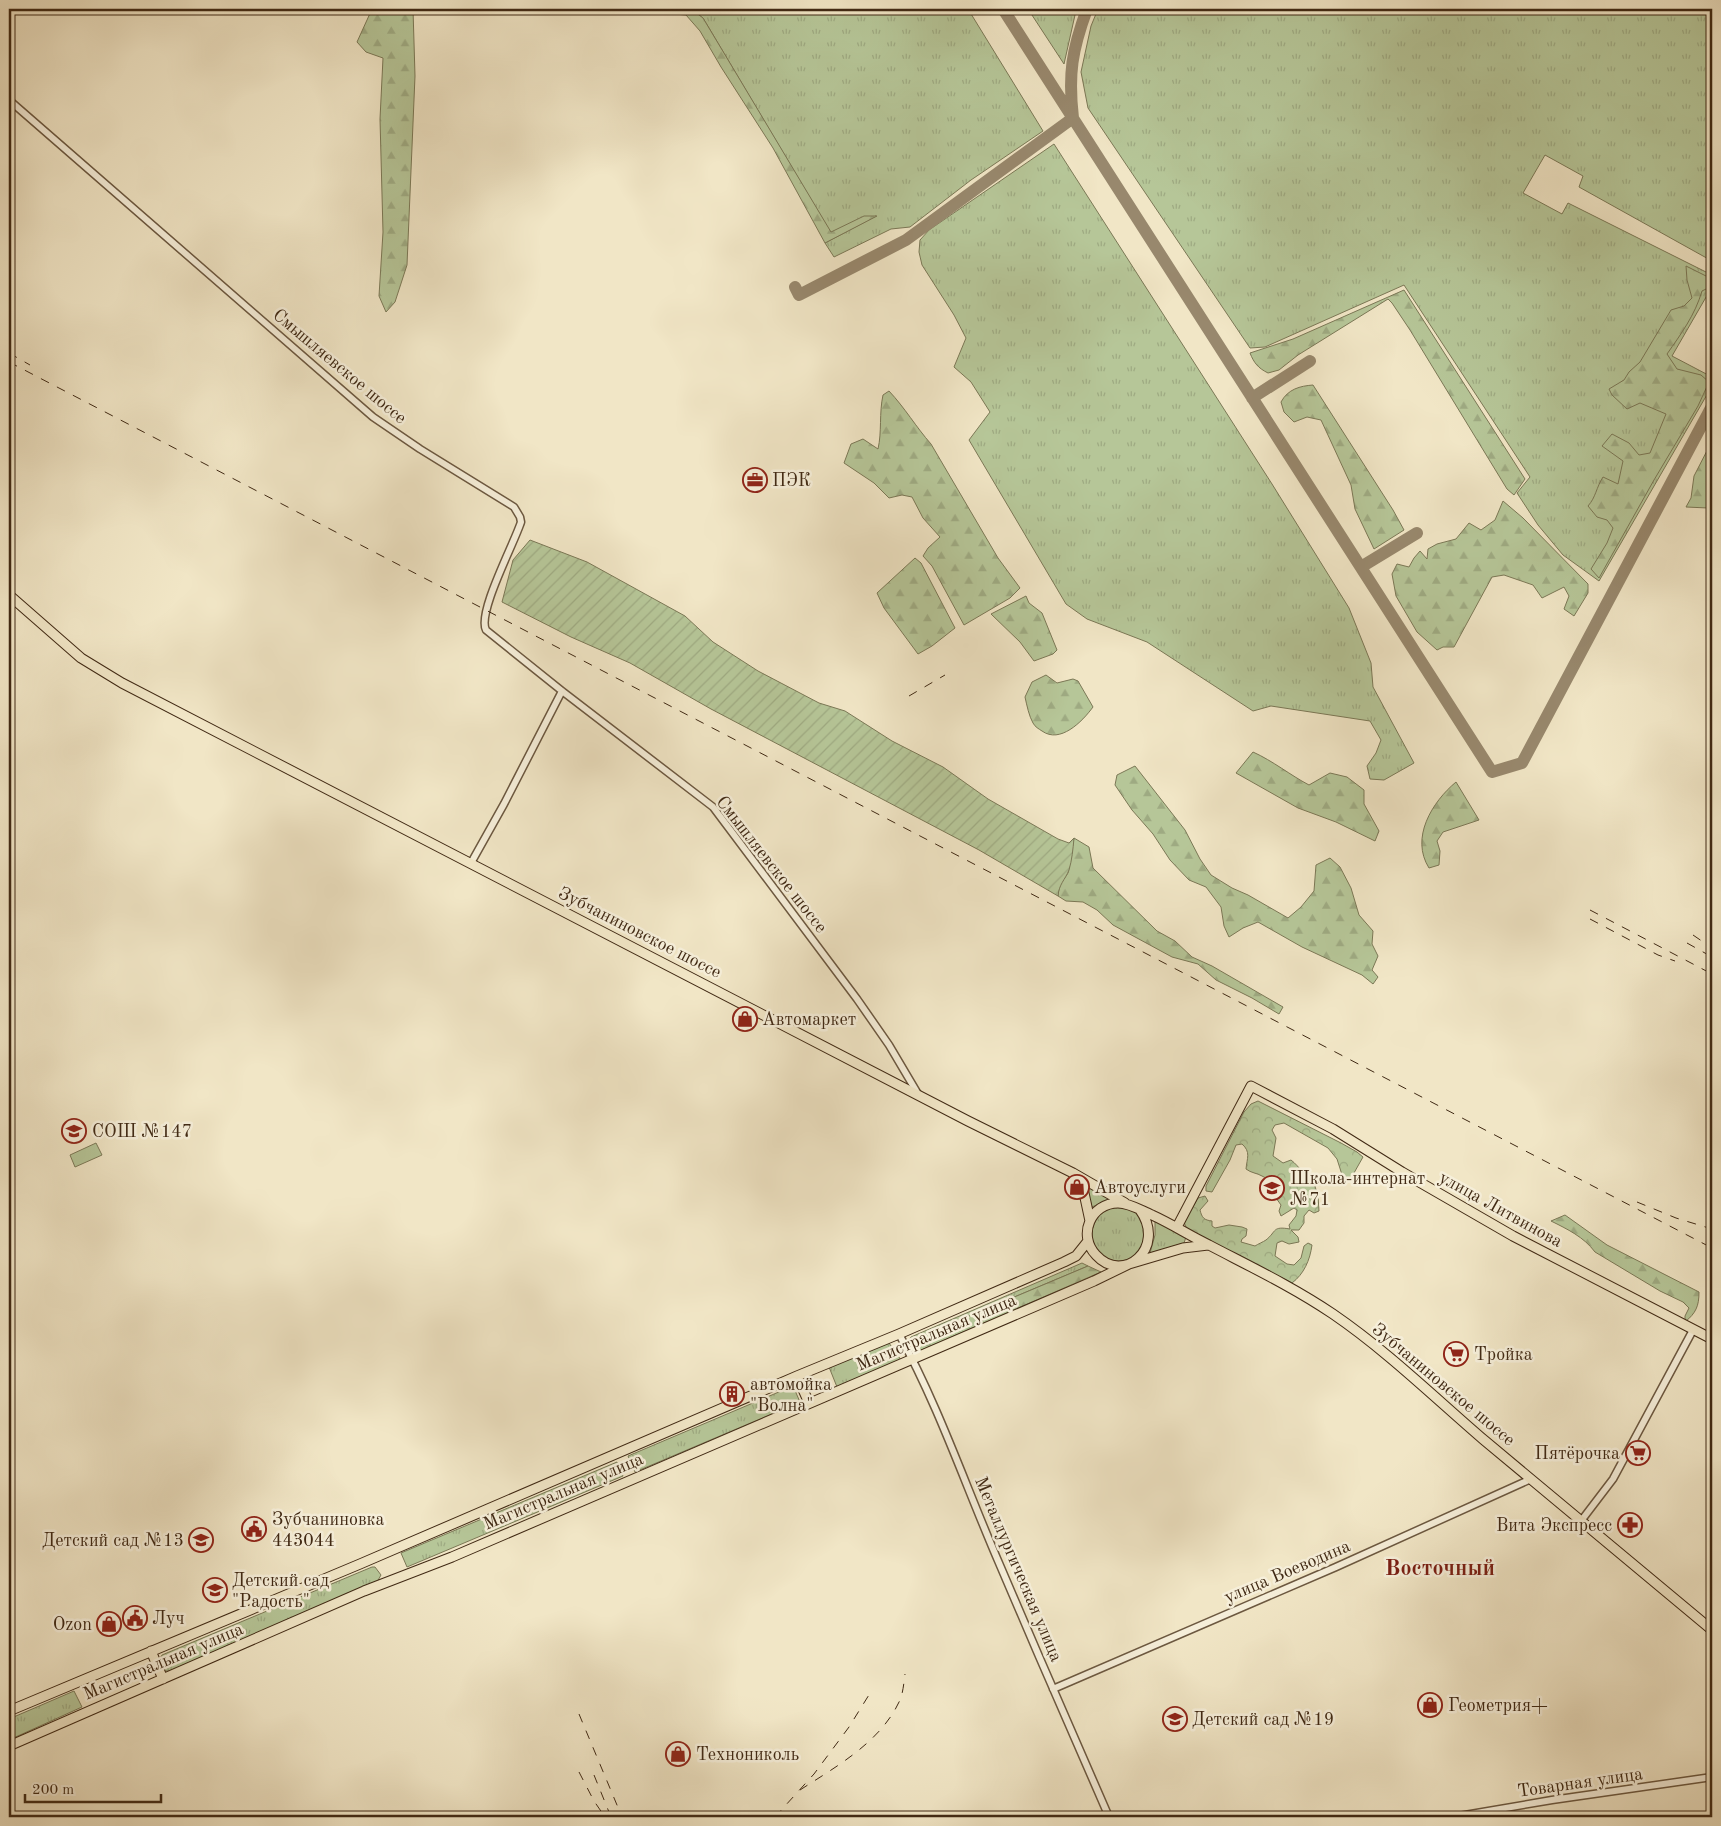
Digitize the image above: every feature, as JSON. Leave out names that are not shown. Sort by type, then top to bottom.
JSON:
[{"type":"main road","name":"Зубчаниновское шоссе","points":[[9,595],[81,658],[115,679],[1012,1144],[1073,1173],[1125,1203]]},
{"type":"main road","name":"улица Литвинова","points":[[1176,1227],[1251,1086],[1333,1129],[1402,1172],[1513,1236],[1712,1339]]},
{"type":"main road","points":[[1073,1173],[1084,1193],[1090,1221]]},
{"type":"main road","points":[[1129,1264],[1142,1255],[1149,1241],[1148,1225],[1140,1210],[1125,1203],[1108,1204],[1100,1208],[1090,1221],[1087,1229],[1088,1242],[1095,1255],[1107,1263],[1129,1264],[1183,1248],[1208,1245]]},
{"type":"main road","name":"Зубчаниновское шоссе","points":[[1140,1210],[1296,1290],[1344,1322],[1415,1379],[1531,1479],[1712,1630]]},
{"type":"main road","name":"Магистральная улица","points":[[9,1711],[900,1334],[1064,1262],[1076,1256],[1088,1242]]},
{"type":"main road","name":"Магистральная улица","points":[[9,1746],[364,1591],[452,1556],[1094,1282],[1129,1264]]},
{"type":"main road","points":[[797,1376],[809,1403]]},
{"type":"main road","points":[[152,1651],[163,1679]]},
{"type":"street","name":"Смышляевское шоссе","points":[[9,100],[373,417],[420,449],[514,507],[521,522],[493,589],[485,614],[484,626],[490,635],[713,807],[857,999],[889,1044],[918,1094]]},
{"type":"street","points":[[471,863],[539,738],[562,691]]},
{"type":"street","points":[[1582,1521],[1613,1479],[1693,1330]]},
{"type":"street","name":"Металлургическая улица","points":[[900,1334],[913,1359],[1109,1817]]},
{"type":"street","name":"улица Воеводина","points":[[1053,1689],[1336,1567],[1531,1479]]},
{"type":"street","name":"Товарная улица","points":[[1453,1817],[1712,1777]]},
{"type":"green space","points":[[372,9],[413,9],[415,76],[407,265],[395,302],[386,312],[379,296],[383,232],[380,119],[383,58],[366,52],[357,42]]},
{"type":"green space","points":[[612,9],[691,9],[703,18],[831,232],[864,216],[877,216],[825,243],[773,148],[700,31],[686,15]]},
{"type":"green space","points":[[691,9],[968,9],[1043,131],[971,180],[910,227],[891,229],[834,257],[825,243],[876,216],[831,233],[703,18]]},
{"type":"green space","points":[[1028,9],[1078,9],[1064,64]]},
{"type":"green space","points":[[1098,9],[1712,9],[1712,261],[1579,187],[1583,176],[1545,155],[1523,193],[1562,214],[1568,203],[1712,275],[1712,293],[1709,292],[1672,356],[1712,377],[1712,386],[1599,581],[1563,555],[1538,525],[1517,493],[1530,477],[1404,285],[1265,347],[1250,348],[1088,108],[1081,72],[1091,26]]},
{"type":"green space","points":[[1054,144],[1272,484],[1349,608],[1371,663],[1373,687],[1414,763],[1384,780],[1370,779],[1367,766],[1376,753],[1381,740],[1370,721],[1271,706],[1253,711],[1147,642],[1087,619],[1066,604],[969,440],[990,412],[971,382],[954,367],[966,338],[954,315],[922,265],[919,252],[920,240],[929,230]]},
{"type":"green space","points":[[1686,266],[1712,279],[1712,288],[1710,287],[1702,291],[1692,316],[1667,354],[1677,369],[1701,375],[1709,382],[1698,406],[1599,578],[1591,569],[1607,543],[1613,528],[1607,520],[1597,517],[1588,506],[1603,477],[1618,484],[1623,461],[1602,446],[1612,434],[1629,443],[1639,455],[1650,453],[1666,414],[1640,403],[1627,409],[1612,395],[1609,389],[1624,380],[1629,372],[1640,362],[1671,310],[1684,306],[1692,298],[1687,280]]},
{"type":"green space","points":[[1404,290],[1525,479],[1514,495],[1507,489],[1410,330],[1388,299],[1298,355],[1279,370],[1268,373],[1253,360],[1250,353],[1293,339]]},
{"type":"green space","points":[[1313,385],[1404,530],[1374,549],[1355,509],[1351,485],[1321,420],[1307,417],[1294,422],[1284,412],[1281,402],[1287,394],[1299,387]]},
{"type":"green space","points":[[889,391],[931,444],[998,558],[1020,588],[1010,598],[964,625],[932,566],[923,556],[928,548],[940,537],[923,518],[912,497],[902,495],[889,498],[874,483],[844,463],[851,444],[863,439],[878,449],[883,395]]},
{"type":"green space","points":[[1712,441],[1712,514],[1708,508],[1686,507],[1691,498],[1694,476]]},
{"type":"green space","points":[[1503,501],[1523,518],[1588,584],[1588,593],[1574,616],[1564,609],[1569,596],[1564,587],[1542,598],[1533,585],[1504,575],[1492,577],[1454,647],[1443,647],[1437,650],[1417,632],[1396,596],[1392,574],[1397,564],[1409,567],[1420,551],[1427,559],[1428,549],[1437,544],[1456,539],[1469,523],[1481,530],[1495,520]]},
{"type":"green space","points":[[530,540],[587,562],[685,616],[713,642],[758,671],[819,703],[845,711],[892,741],[943,767],[988,799],[1058,839],[1069,843],[1074,838],[1069,870],[1061,885],[1058,896],[979,850],[711,709],[630,663],[571,637],[502,602],[513,560]]},
{"type":"green space","points":[[915,558],[921,563],[955,628],[932,646],[918,654],[884,608],[877,593]]},
{"type":"green space","points":[[1026,596],[1029,603],[1042,613],[1057,650],[1053,654],[1034,661],[1020,642],[991,614]]},
{"type":"green space","points":[[1046,675],[1057,683],[1073,679],[1078,681],[1093,707],[1077,725],[1070,730],[1056,735],[1042,731],[1035,726],[1029,714],[1025,697],[1032,682]]},
{"type":"green space","points":[[1253,752],[1309,785],[1330,773],[1347,777],[1364,790],[1364,804],[1379,831],[1375,841],[1336,822],[1298,808],[1236,773]]},
{"type":"green space","points":[[1135,766],[1185,830],[1200,859],[1211,875],[1288,918],[1301,907],[1314,891],[1316,865],[1330,858],[1340,867],[1351,888],[1359,915],[1373,931],[1372,944],[1378,956],[1372,970],[1378,977],[1373,984],[1362,975],[1302,947],[1258,922],[1243,928],[1229,937],[1224,926],[1221,907],[1206,887],[1189,880],[1170,860],[1153,834],[1132,810],[1115,785],[1117,775]]},
{"type":"green space","points":[[1456,782],[1479,820],[1443,832],[1437,841],[1440,851],[1439,865],[1429,868],[1424,857],[1422,845],[1426,821],[1439,800]]},
{"type":"green space","points":[[1074,838],[1089,847],[1093,868],[1157,931],[1175,941],[1192,957],[1212,966],[1283,1007],[1279,1014],[1216,980],[1198,964],[1172,957],[1113,925],[1097,910],[1083,902],[1066,901],[1058,896],[1059,886],[1068,873]]},
{"type":"green space","points":[[1258,1101],[1341,1143],[1363,1157],[1350,1180],[1344,1181],[1337,1159],[1328,1148],[1284,1123],[1275,1125],[1272,1130],[1276,1138],[1273,1156],[1283,1163],[1291,1160],[1313,1180],[1318,1196],[1319,1211],[1314,1213],[1309,1210],[1304,1216],[1304,1223],[1299,1230],[1291,1230],[1298,1237],[1299,1242],[1289,1244],[1282,1241],[1277,1243],[1275,1256],[1287,1264],[1294,1265],[1301,1258],[1304,1246],[1308,1243],[1312,1245],[1306,1266],[1292,1283],[1192,1232],[1186,1227],[1184,1222],[1198,1198],[1205,1196],[1208,1201],[1200,1210],[1203,1217],[1212,1221],[1212,1226],[1215,1228],[1229,1225],[1247,1229],[1246,1236],[1241,1242],[1255,1246],[1266,1240],[1277,1229],[1290,1229],[1289,1225],[1296,1216],[1297,1210],[1294,1208],[1281,1216],[1279,1211],[1281,1205],[1276,1198],[1281,1183],[1273,1182],[1246,1169],[1247,1150],[1242,1144],[1236,1145],[1212,1192],[1206,1191],[1206,1186],[1244,1112],[1251,1104]]},
{"type":"green space","points":[[96,1143],[102,1155],[75,1167],[70,1155]]},
{"type":"green space","points":[[1089,1186],[1112,1198],[1092,1207],[1086,1187]]},
{"type":"green space","points":[[1119,1207],[1129,1209],[1138,1215],[1144,1224],[1146,1234],[1144,1244],[1138,1253],[1129,1259],[1119,1261],[1109,1259],[1100,1253],[1094,1244],[1092,1234],[1094,1224],[1100,1215],[1109,1209]]},
{"type":"green space","points":[[1565,1215],[1607,1245],[1699,1292],[1697,1305],[1692,1315],[1685,1322],[1685,1316],[1689,1308],[1683,1302],[1660,1291],[1595,1252],[1569,1230],[1551,1221]]},
{"type":"green space","points":[[1155,1220],[1186,1237],[1184,1243],[1150,1253],[1155,1235]]},
{"type":"green space","points":[[1082,1263],[1088,1266],[917,1338],[914,1351],[911,1350],[907,1341],[911,1337]]},
{"type":"green space","points":[[1088,1266],[1101,1272],[919,1351],[914,1351],[917,1338]]},
{"type":"green space","points":[[889,1343],[901,1360],[837,1387],[829,1367]]},
{"type":"green space","points":[[793,1386],[800,1402],[635,1472],[628,1456]]},
{"type":"green space","points":[[617,1462],[623,1476],[407,1567],[401,1553]]},
{"type":"green space","points":[[375,1567],[381,1575],[377,1582],[373,1584],[169,1671],[164,1671],[160,1665],[159,1662],[162,1655]]},
{"type":"green space","points":[[74,1691],[82,1707],[9,1740],[9,1719]]},
{"type":"taxiway","points":[[1003,9],[1492,772],[1522,763],[1712,406]]},
{"type":"taxiway","points":[[795,287],[799,295],[906,240],[1073,118],[1072,62],[1087,9]]},
{"type":"taxiway","points":[[1252,398],[1310,361]]},
{"type":"taxiway","points":[[1361,567],[1417,533]]},
{"type":"railway","points":[[9,353],[30,365]]},
{"type":"railway","points":[[9,362],[1712,1248]]},
{"type":"railway","points":[[909,696],[945,675]]},
{"type":"railway","points":[[1590,910],[1712,974]]},
{"type":"railway","points":[[1590,919],[1658,955],[1675,961]]},
{"type":"railway","points":[[1693,935],[1712,948]]},
{"type":"railway","points":[[1687,943],[1712,957]]},
{"type":"railway","points":[[1637,1202],[1676,1218],[1712,1229]]},
{"type":"railway","points":[[800,1790],[857,1752],[882,1728],[900,1700],[905,1674]]},
{"type":"railway","points":[[775,1817],[814,1774],[849,1727],[872,1690]]},
{"type":"railway","points":[[579,1714],[622,1817]]},
{"type":"railway","points":[[579,1772],[594,1801],[605,1817]]},
{"type":"railway","points":[[594,1775],[611,1817]]},
{"type":"railway","points":[[682,1811],[684,1817]]},
{"type":"place","name":"ПЭК","points":[[755,480]]},
{"type":"place","name":"Автомаркет","points":[[745,1019]]},
{"type":"place","name":"СОШ №147","points":[[74,1131]]},
{"type":"place","name":"Автоуслуги","points":[[1077,1187]]},
{"type":"place","name":"Школа-интернат №71","points":[[1272,1188]]},
{"type":"place","name":"Тройка","points":[[1456,1354]]},
{"type":"place","name":"автомойка \"Волна\"","points":[[732,1394]]},
{"type":"place","name":"Пятёрочка","points":[[1638,1453]]},
{"type":"place","name":"Вита Экспресс","points":[[1630,1525]]},
{"type":"place","name":"Зубчаниновка 443044","points":[[254,1529]]},
{"type":"place","name":"Детский сад №13","points":[[201,1540]]},
{"type":"place","name":"Детский сад \"Радость\"","points":[[215,1590]]},
{"type":"place","name":"Луч","points":[[135,1618]]},
{"type":"place","name":"Ozon","points":[[109,1624]]},
{"type":"place","name":"Геометрия+","points":[[1430,1705]]},
{"type":"place","name":"Детский сад №19","points":[[1175,1719]]},
{"type":"place","name":"Технониколь","points":[[678,1754]]},
{"type":"district","name":"Восточный","points":[[1440,1567]]}]
